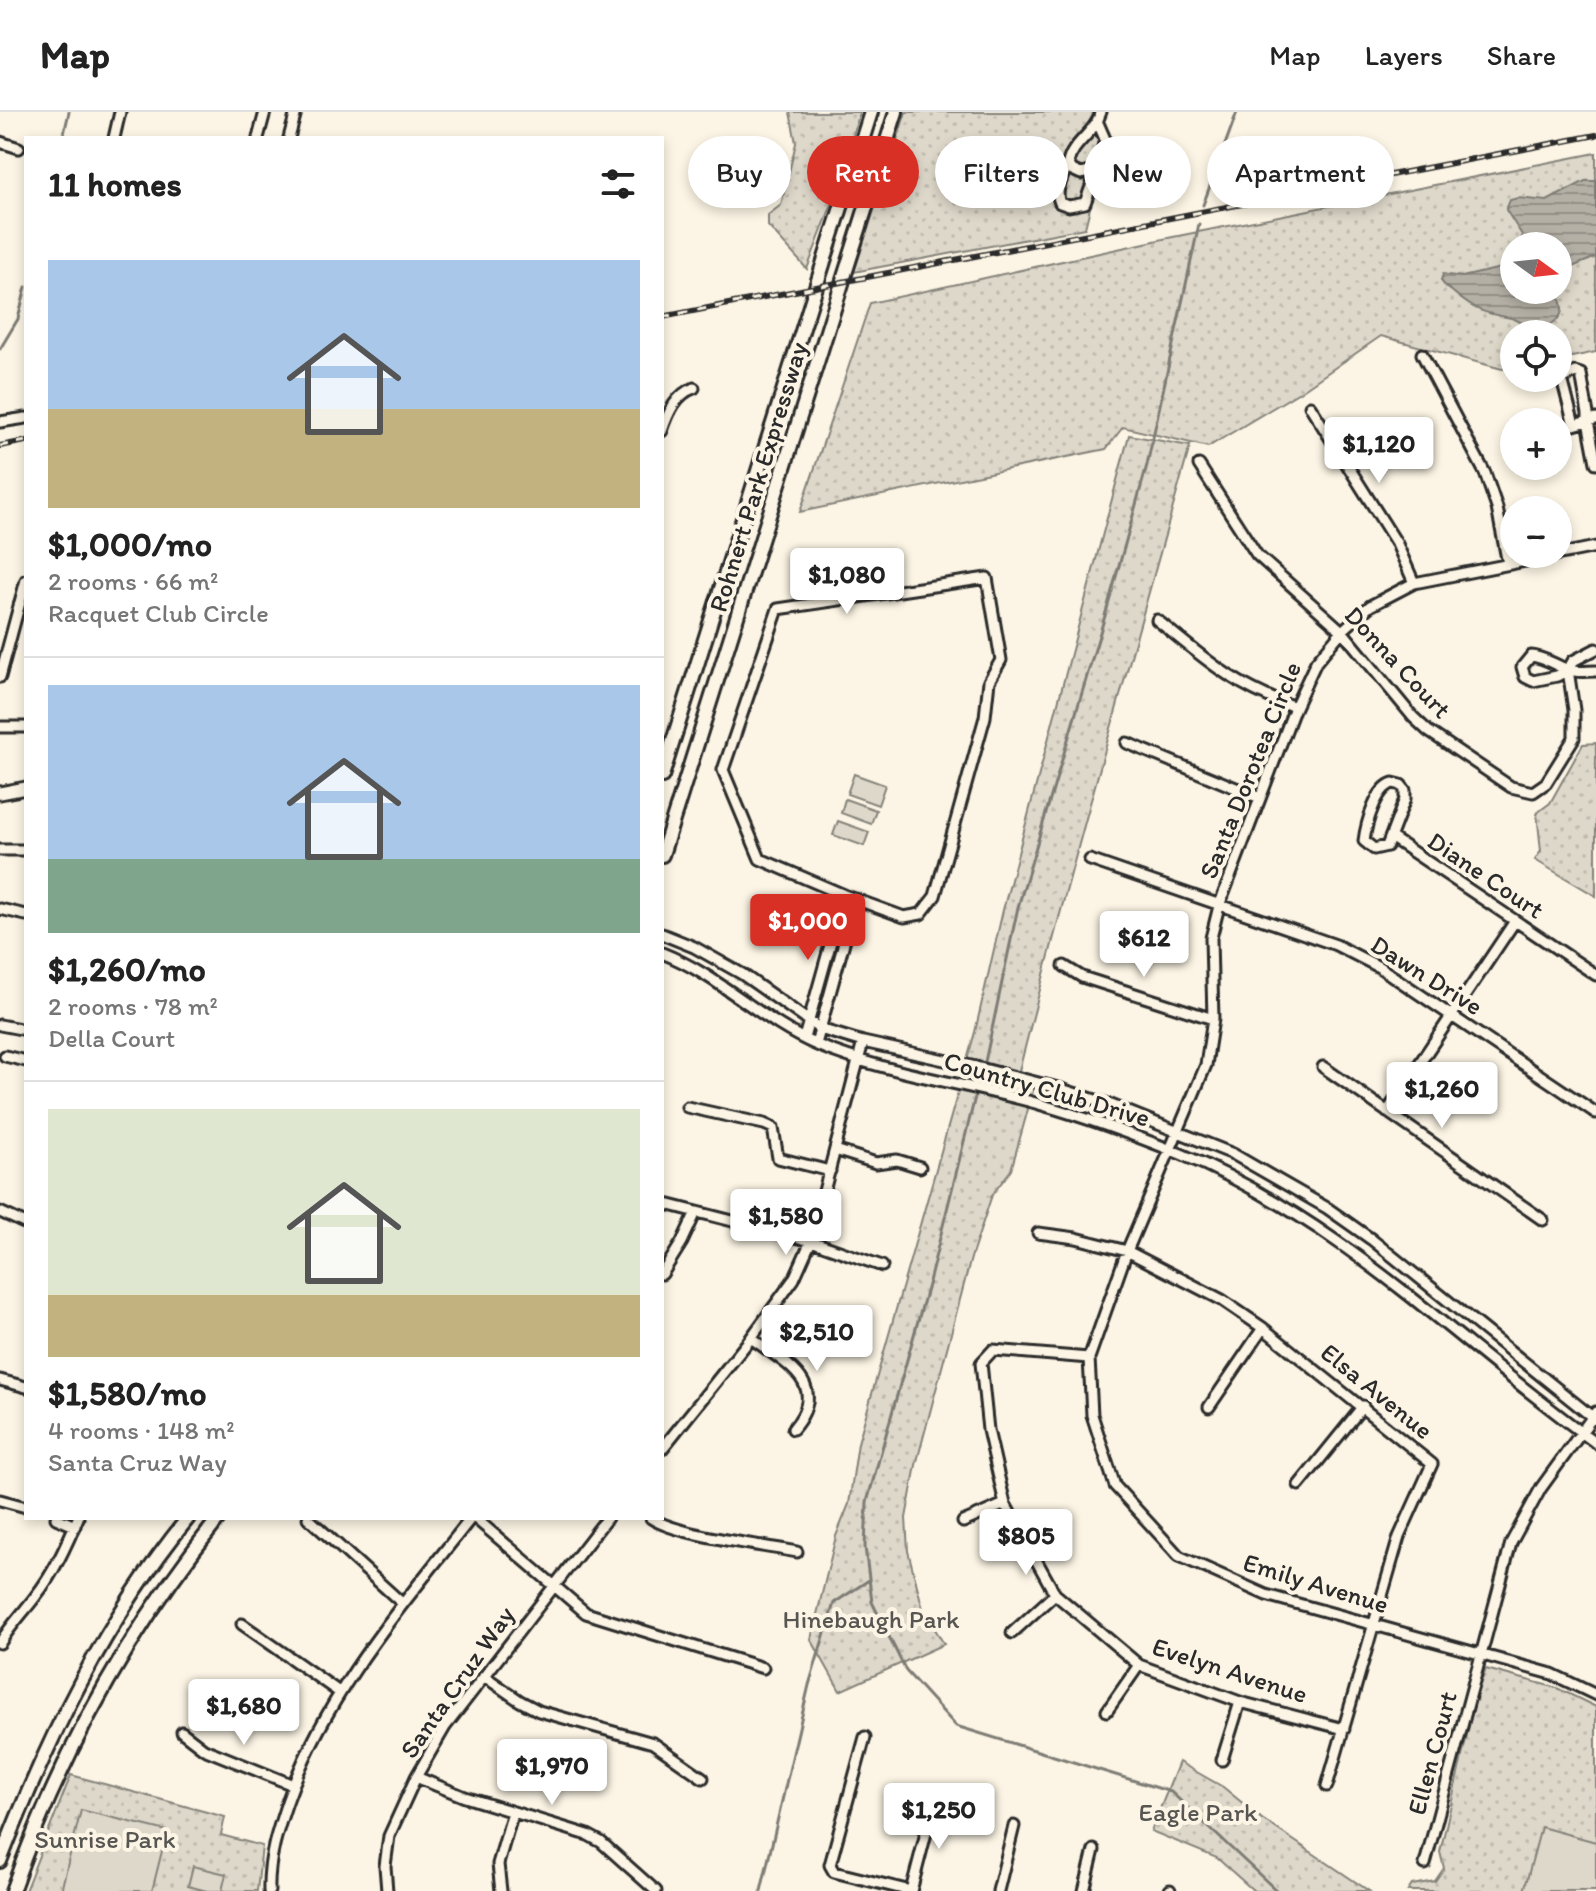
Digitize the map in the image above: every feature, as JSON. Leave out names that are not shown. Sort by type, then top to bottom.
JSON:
[{"type":"main road","name":"Rohnert Park Expressway","points":[[664,770],[871,112]]},
{"type":"main road","name":"Rohnert Park Expressway","points":[[664,849],[896,112]]},
{"type":"main road","points":[[0,1861],[47,1749],[99,1650],[140,1583],[187,1520]]},
{"type":"main road","points":[[12,1891],[46,1801],[109,1677],[170,1582],[217,1520]]},
{"type":"street","points":[[114,136],[120,112]]},
{"type":"street","points":[[259,136],[265,112]]},
{"type":"street","points":[[290,136],[296,112]]},
{"type":"street","points":[[1084,173],[1072,170],[1068,163],[1070,153],[1098,123],[1101,112]]},
{"type":"street","points":[[1098,123],[1104,136]]},
{"type":"street","points":[[0,142],[19,148]]},
{"type":"street","points":[[1422,354],[1485,473],[1500,523]]},
{"type":"street","points":[[1592,420],[1574,425],[1562,379],[1567,375],[1575,372],[1581,374],[1592,420],[1596,463]]},
{"type":"street","points":[[664,426],[670,410],[685,391],[694,388]]},
{"type":"street","points":[[1310,406],[1397,544],[1414,583]]},
{"type":"street","points":[[0,422],[24,418]]},
{"type":"street","name":"Donna Court","points":[[1199,465],[1257,555],[1342,631],[1428,731],[1511,787],[1533,792],[1546,783],[1574,738],[1574,710],[1568,670]]},
{"type":"street","name":"Santa Dorotea Circle","points":[[1572,552],[1596,547]]},
{"type":"street","name":"Santa Dorotea Circle","points":[[1172,1151],[1206,1065],[1213,1019],[1210,948],[1219,906],[1295,707],[1316,662],[1342,631],[1370,606],[1414,583],[1500,566]]},
{"type":"street","points":[[987,578],[1001,660],[989,681],[985,717],[935,896],[921,914],[904,917],[844,895],[760,859],[723,770],[778,609],[987,578]]},
{"type":"street","points":[[0,677],[24,587]]},
{"type":"street","points":[[1157,620],[1246,688],[1295,707]]},
{"type":"street","points":[[1596,649],[1573,661],[1568,670],[1578,673],[1596,671]]},
{"type":"street","points":[[0,727],[24,727]]},
{"type":"street","points":[[1127,743],[1260,798]]},
{"type":"street","name":"Diane Court","points":[[1393,783],[1405,790],[1405,799],[1392,838],[1380,850],[1364,841],[1381,792],[1385,785],[1393,783]]},
{"type":"street","points":[[0,793],[24,788]]},
{"type":"street","name":"Diane Court","points":[[1392,838],[1596,975]]},
{"type":"street","points":[[0,850],[24,850]]},
{"type":"street","name":"Dawn Drive","points":[[1090,860],[1336,945],[1379,967],[1596,1113]]},
{"type":"street","points":[[804,1038],[844,895]]},
{"type":"street","points":[[816,1044],[856,899]]},
{"type":"street","points":[[0,909],[24,915]]},
{"type":"street","points":[[1387,1112],[1515,921]]},
{"type":"street","name":"Country Club Drive","points":[[664,935],[694,947],[742,974],[820,1029],[863,1042],[976,1067],[1111,1105],[1233,1154],[1327,1208],[1371,1239],[1595,1416]]},
{"type":"street","name":"Country Club Drive","points":[[664,954],[698,969],[772,1022],[816,1044],[859,1059],[1099,1122],[1172,1151],[1259,1192],[1333,1238],[1400,1286],[1596,1443]]},
{"type":"street","points":[[1064,966],[1082,977],[1213,1019]]},
{"type":"street","points":[[0,1025],[24,1030]]},
{"type":"street","points":[[664,1447],[794,1279],[811,1241],[863,1042]]},
{"type":"street","points":[[5,1056],[24,1061]]},
{"type":"street","points":[[1323,1067],[1543,1220]]},
{"type":"street","points":[[687,1107],[773,1128],[778,1158],[830,1171]]},
{"type":"street","points":[[835,1150],[876,1163],[897,1160],[920,1167]]},
{"type":"street","name":"Emily Avenue","points":[[1172,1151],[1127,1251],[1089,1358],[1092,1415],[1115,1486],[1179,1556],[1266,1595],[1552,1674],[1596,1695]]},
{"type":"street","points":[[664,1204],[811,1241],[882,1266]]},
{"type":"street","points":[[0,1212],[24,1223]]},
{"type":"street","points":[[664,1271],[696,1212]]},
{"type":"street","name":"Elsa Avenue","points":[[1038,1233],[1076,1238],[1127,1251],[1222,1300],[1363,1406],[1432,1464],[1399,1537],[1327,1786]]},
{"type":"street","points":[[1209,1407],[1263,1328]]},
{"type":"street","points":[[751,1338],[799,1375],[808,1388],[809,1402],[805,1415],[793,1429]]},
{"type":"street","name":"Evelyn Avenue","points":[[1089,1358],[993,1350],[981,1363],[988,1430],[1005,1504],[1055,1594],[1139,1665],[1240,1702],[1344,1729]]},
{"type":"street","points":[[0,1380],[24,1386]]},
{"type":"street","points":[[1299,1485],[1363,1406]]},
{"type":"street","name":"Ellen Court","points":[[1425,1864],[1511,1543],[1541,1488],[1595,1416]]},
{"type":"street","points":[[0,1500],[24,1506]]},
{"type":"street","points":[[963,1522],[1005,1504]]},
{"type":"street","points":[[310,1520],[403,1604]]},
{"type":"street","points":[[269,1891],[273,1845],[313,1738],[366,1651],[471,1520]]},
{"type":"street","points":[[475,1520],[586,1613],[763,1668]]},
{"type":"street","name":"Santa Cruz Way","points":[[387,1891],[385,1866],[389,1836],[416,1777],[445,1727],[605,1520]]},
{"type":"street","points":[[654,1520],[684,1531],[797,1552]]},
{"type":"street","points":[[0,1643],[64,1553],[77,1522]]},
{"type":"street","points":[[1012,1633],[1055,1594]]},
{"type":"street","points":[[0,1621],[11,1624]]},
{"type":"street","points":[[242,1624],[339,1692]]},
{"type":"street","points":[[1107,1711],[1139,1665]]},
{"type":"street","points":[[484,1676],[539,1711],[653,1743],[703,1778]]},
{"type":"street","points":[[1222,1760],[1240,1702]]},
{"type":"street","points":[[182,1732],[204,1749],[293,1785]]},
{"type":"street","points":[[865,1737],[830,1865],[834,1872],[881,1887],[911,1891],[934,1802]]},
{"type":"street","points":[[416,1777],[465,1797],[588,1835],[601,1842],[656,1891]]},
{"type":"street","points":[[501,1891],[498,1864],[513,1812]]},
{"type":"street","points":[[998,1891],[1014,1826]]},
{"type":"street","points":[[1084,1891],[1094,1850]]},
{"type":"green space","points":[[790,112],[860,112],[853,136],[807,136],[807,208],[830,208],[807,269],[768,226],[768,215],[777,208],[791,208],[791,164],[796,143]]},
{"type":"green space","points":[[906,112],[1095,112],[1092,124],[1108,136],[1084,136],[1084,208],[1090,208],[1085,228],[854,272],[875,208],[919,208],[919,136],[898,136]]},
{"type":"green space","points":[[1596,153],[1596,352],[1572,357],[1572,320],[1500,320],[1500,368],[1381,336],[1301,391],[1208,447],[1123,427],[1106,449],[800,512],[870,303],[1319,208],[1394,208],[1394,193]]},
{"type":"green space","name":"Hinebaugh Park","points":[[1129,435],[1190,446],[1019,1071],[1037,1077],[1011,1170],[992,1195],[971,1258],[916,1465],[906,1518],[908,1551],[923,1609],[944,1644],[840,1691],[811,1639],[836,1536],[849,1504],[858,1443],[975,1032],[1003,910]]},
{"type":"green space","points":[[1596,743],[1596,896],[1535,860],[1541,851],[1537,813],[1550,803],[1583,744]]},
{"type":"green space","points":[[854,774],[885,785],[878,805],[847,794]]},
{"type":"green space","points":[[845,799],[876,810],[871,824],[841,813]]},
{"type":"green space","points":[[838,821],[869,832],[864,846],[833,835]]},
{"type":"green space","points":[[1486,1669],[1557,1688],[1596,1707],[1596,1891],[1408,1891],[1412,1885],[1435,1881],[1444,1868],[1440,1852],[1476,1696]]},
{"type":"green space","name":"Eagle Park","points":[[1179,1762],[1223,1787],[1262,1819],[1369,1891],[1254,1891],[1217,1858],[1151,1831]]},
{"type":"green space","name":"Sunrise Park","points":[[71,1775],[225,1817],[221,1835],[262,1846],[257,1891],[25,1891]]},
{"type":"green space","points":[[81,1810],[167,1831],[152,1891],[61,1891]]},
{"type":"green space","points":[[1541,1827],[1596,1842],[1596,1891],[1524,1891]]},
{"type":"green space","points":[[193,1866],[226,1874],[222,1891],[188,1886]]},
{"type":"shaded area","points":[[1585,181],[1596,181],[1596,257],[1572,267],[1572,232],[1520,232],[1506,210],[1510,200],[1518,198],[1547,201]]},
{"type":"shaded area","points":[[1500,268],[1500,304],[1561,304],[1562,312],[1555,320],[1516,320],[1494,315],[1468,304],[1441,280],[1443,274],[1462,277]]},
{"type":"waterway","points":[[63,136],[69,112]]},
{"type":"waterway","points":[[1203,205],[1237,112]]},
{"type":"waterway","points":[[985,1062],[1018,907],[1147,465],[1199,224]]},
{"type":"waterway","points":[[0,349],[18,319],[24,295]]},
{"type":"waterway","points":[[978,1086],[982,1075]]},
{"type":"waterway","points":[[975,1097],[930,1278],[867,1502],[865,1547],[872,1602],[906,1671],[956,1726],[1171,1792],[1277,1891]]},
{"type":"waterway","points":[[761,1891],[809,1685],[834,1603],[869,1580]]},
{"type":"railway","points":[[664,317],[1596,135]]},
{"type":"railway","points":[[0,446],[24,441]]}]
